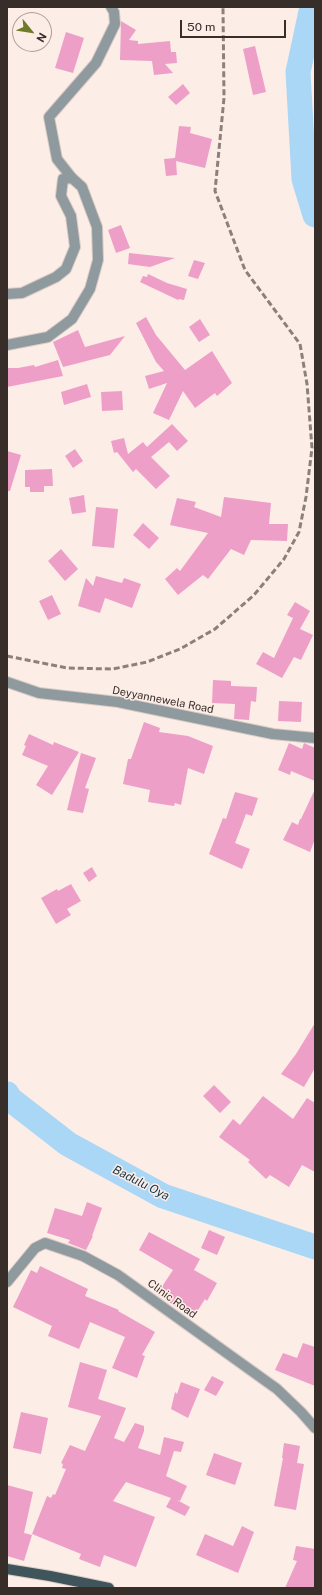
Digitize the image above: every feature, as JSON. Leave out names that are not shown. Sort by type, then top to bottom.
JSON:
[{"type":"main road","points":[[7,1569],[109,1588]]},
{"type":"street","points":[[7,345],[48,337],[72,319],[90,289],[98,260],[97,227],[82,187],[72,178],[57,159],[49,117],[96,63],[115,24],[114,12],[110,7]]},
{"type":"street","points":[[7,294],[22,293],[56,277],[66,269],[74,247],[71,216],[61,196],[63,179],[72,178]]},
{"type":"street","name":"Deyyannewela Road","points":[[7,682],[39,693],[118,702],[273,734],[315,738]]},
{"type":"street","name":"Clinic Road","points":[[7,1282],[36,1248],[45,1243],[83,1256],[118,1274],[222,1351],[277,1389],[315,1428]]},
{"type":"building","points":[[121,21],[136,30],[129,40],[138,41],[138,44],[170,41],[171,52],[176,52],[177,63],[165,64],[173,73],[154,75],[152,61],[120,60]]},
{"type":"building","points":[[66,32],[84,38],[73,73],[55,68]]},
{"type":"building","points":[[255,46],[266,92],[253,95],[243,49]]},
{"type":"building","points":[[183,84],[190,93],[176,105],[168,97]]},
{"type":"building","points":[[179,126],[191,127],[190,133],[212,139],[205,168],[176,161],[177,175],[166,176],[164,159],[175,158]]},
{"type":"building","points":[[121,225],[130,248],[116,253],[108,230]]},
{"type":"building","points":[[129,253],[175,258],[150,267],[128,264]]},
{"type":"building","points":[[194,260],[205,263],[198,279],[188,276]]},
{"type":"building","points":[[148,274],[167,283],[187,289],[184,300],[178,300],[140,282],[143,276],[147,277]]},
{"type":"building","points":[[146,317],[156,335],[185,370],[212,351],[232,383],[217,396],[215,393],[195,408],[183,391],[169,420],[153,413],[167,383],[149,389],[145,376],[164,371],[156,362],[136,323]]},
{"type":"building","points":[[200,319],[210,335],[199,342],[189,327]]},
{"type":"building","points":[[78,330],[85,347],[125,336],[110,355],[63,367],[53,342]]},
{"type":"building","points":[[58,360],[63,376],[7,387],[7,368],[18,368],[34,365],[35,367]]},
{"type":"building","points":[[87,384],[91,397],[64,405],[61,392]]},
{"type":"building","points":[[122,391],[123,410],[102,411],[101,392]]},
{"type":"building","points":[[172,424],[188,441],[177,451],[169,442],[151,457],[170,476],[156,489],[136,469],[133,472],[117,452],[114,453],[111,441],[124,438],[128,454],[143,442],[147,447]]},
{"type":"building","points":[[75,449],[83,461],[73,468],[65,456]]},
{"type":"building","points":[[7,451],[21,455],[10,491],[7,491]]},
{"type":"building","points":[[52,469],[53,486],[44,486],[44,492],[30,492],[30,487],[25,487],[25,470]]},
{"type":"building","points":[[84,495],[86,512],[72,514],[69,498]]},
{"type":"building","points":[[224,497],[271,503],[269,524],[288,524],[287,541],[251,540],[244,555],[231,549],[208,579],[203,575],[178,595],[165,579],[177,568],[180,571],[208,533],[170,525],[177,498],[196,502],[194,507],[221,517]]},
{"type":"building","points":[[96,507],[118,509],[114,548],[92,546]]},
{"type":"building","points":[[143,523],[159,538],[149,549],[133,535]]},
{"type":"building","points":[[61,549],[78,569],[65,581],[48,561]]},
{"type":"building","points":[[96,576],[122,583],[124,578],[141,584],[132,608],[105,598],[100,613],[78,606],[86,578],[93,586]]},
{"type":"building","points":[[52,595],[61,614],[48,620],[39,601]]},
{"type":"building","points":[[295,602],[310,611],[300,629],[313,635],[301,660],[294,657],[282,678],[256,664],[263,652],[274,658],[293,618],[287,615]]},
{"type":"building","points":[[213,680],[231,681],[231,686],[257,687],[256,702],[251,701],[249,720],[234,719],[235,704],[212,703]]},
{"type":"building","points":[[279,701],[302,702],[301,722],[278,721]]},
{"type":"building","points":[[144,722],[160,728],[159,732],[188,736],[213,746],[204,774],[188,768],[181,805],[175,803],[174,806],[148,802],[150,790],[123,784],[128,759],[131,759]]},
{"type":"building","points":[[29,734],[53,745],[54,742],[79,752],[52,795],[36,785],[48,766],[22,755],[26,746],[24,745]]},
{"type":"building","points":[[289,743],[302,749],[304,743],[315,748],[315,781],[291,771],[290,775],[278,770]]},
{"type":"building","points":[[81,753],[96,758],[85,788],[89,789],[83,813],[67,810]]},
{"type":"building","points":[[315,789],[315,839],[310,852],[283,840],[292,822],[298,825]]},
{"type":"building","points":[[235,792],[258,798],[252,816],[246,814],[235,843],[250,849],[242,869],[209,854],[223,818],[226,819]]},
{"type":"building","points":[[92,867],[97,876],[89,882],[83,873]]},
{"type":"building","points":[[71,884],[81,901],[67,909],[71,915],[56,924],[41,898],[57,889],[58,891]]},
{"type":"building","points":[[315,1023],[315,1068],[304,1087],[281,1074],[296,1054]]},
{"type":"building","points":[[214,1085],[231,1102],[220,1113],[203,1096]]},
{"type":"building","points":[[263,1096],[293,1119],[307,1098],[315,1103],[315,1172],[302,1165],[289,1187],[270,1175],[266,1179],[248,1162],[250,1160],[219,1137],[233,1119],[240,1125]]},
{"type":"building","points":[[87,1202],[102,1208],[93,1236],[86,1250],[68,1243],[70,1240],[47,1233],[55,1208],[82,1216]]},
{"type":"building","points":[[209,1230],[225,1237],[217,1255],[201,1248]]},
{"type":"building","points":[[149,1232],[200,1259],[194,1270],[217,1283],[207,1301],[205,1299],[193,1318],[157,1294],[173,1270],[139,1250]]},
{"type":"building","points":[[40,1266],[88,1289],[85,1296],[119,1310],[118,1311],[155,1332],[142,1355],[145,1356],[137,1378],[112,1368],[125,1337],[90,1322],[79,1349],[48,1336],[52,1326],[13,1307],[31,1270],[37,1273]]},
{"type":"building","points":[[303,1343],[315,1347],[315,1386],[275,1370],[283,1353],[297,1358]]},
{"type":"building","points":[[80,1362],[107,1370],[98,1399],[126,1408],[114,1438],[124,1442],[135,1423],[144,1426],[144,1431],[138,1448],[160,1455],[164,1437],[184,1442],[181,1452],[174,1451],[166,1476],[187,1486],[180,1501],[177,1500],[190,1507],[185,1516],[166,1507],[171,1498],[126,1482],[113,1501],[155,1517],[136,1567],[104,1555],[100,1567],[79,1559],[81,1554],[32,1534],[47,1496],[51,1498],[53,1494],[55,1495],[66,1469],[62,1468],[63,1464],[61,1463],[70,1445],[85,1451],[101,1416],[68,1407]]},
{"type":"building","points":[[212,1376],[224,1382],[216,1396],[204,1390]]},
{"type":"building","points":[[181,1382],[200,1389],[188,1418],[171,1409],[175,1392],[177,1394]]},
{"type":"building","points":[[21,1412],[48,1418],[41,1454],[13,1448]]},
{"type":"building","points":[[284,1443],[300,1446],[297,1463],[304,1464],[296,1510],[274,1506],[283,1458]]},
{"type":"building","points":[[214,1453],[242,1463],[235,1485],[206,1475]]},
{"type":"building","points":[[7,1485],[33,1492],[24,1533],[32,1535],[24,1561],[7,1556]]},
{"type":"building","points":[[242,1526],[254,1532],[238,1573],[196,1555],[205,1534],[233,1546]]},
{"type":"building","points":[[296,1546],[315,1549],[315,1588],[285,1588],[297,1561],[293,1560]]},
{"type":"waterway","points":[[312,7],[298,72],[304,179],[315,215]]},
{"type":"waterway","name":"Badulu Oya","points":[[7,1094],[10,1099],[68,1144],[163,1196],[315,1247]]},
{"type":"railway","points":[[7,656],[67,668],[113,669],[147,662],[180,649],[215,629],[254,595],[284,559],[299,532],[306,497],[312,448],[307,384],[300,344],[245,270],[215,191],[224,98],[223,7]]}]
